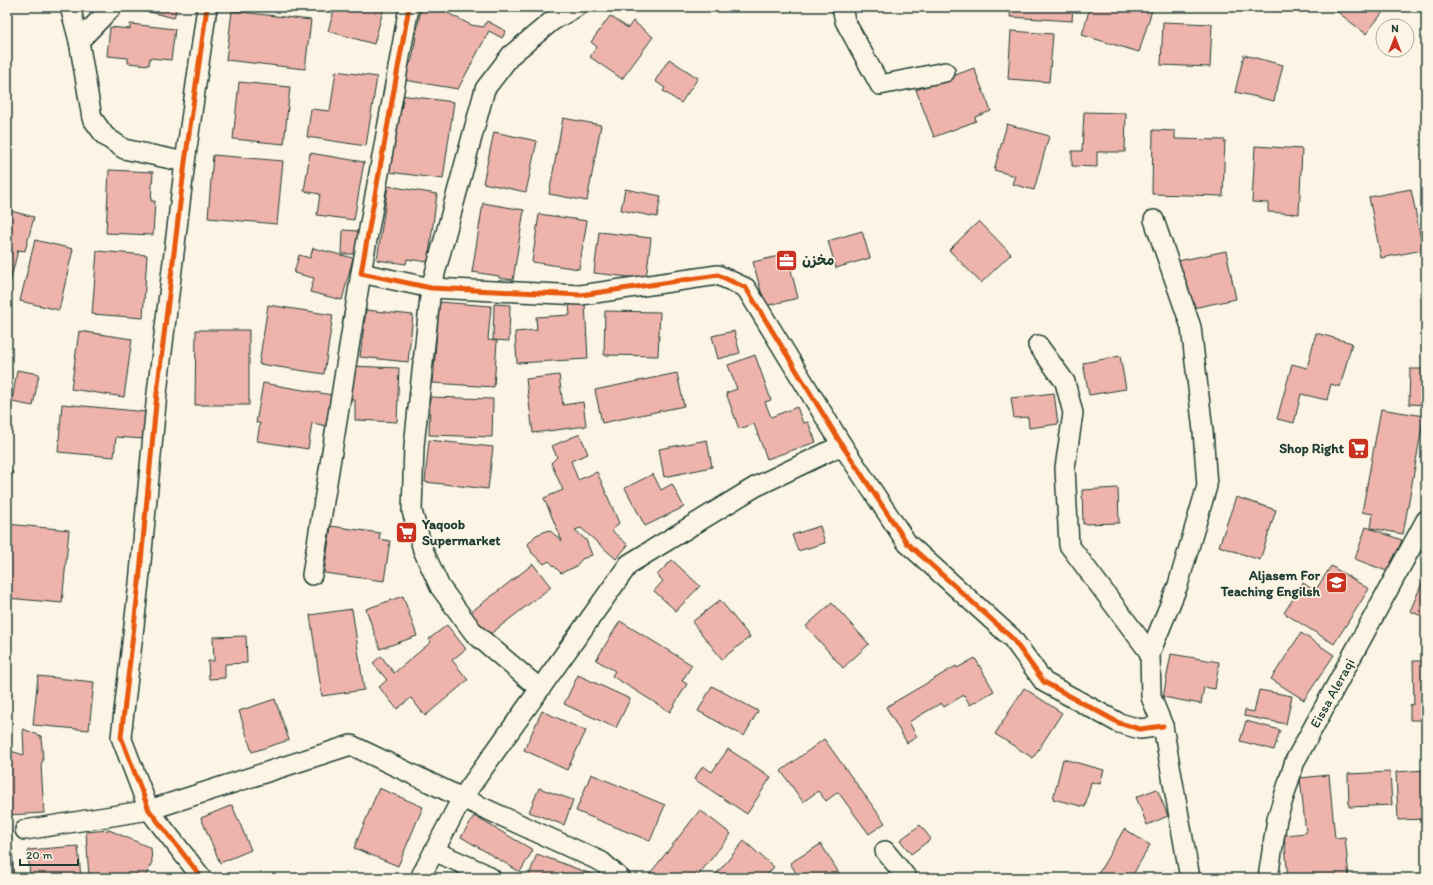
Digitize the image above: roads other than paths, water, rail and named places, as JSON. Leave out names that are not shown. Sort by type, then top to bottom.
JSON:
[{"type":"street","points":[[70,7],[79,41],[92,118],[106,136],[124,149],[185,162]]},
{"type":"street","points":[[79,41],[112,7]]},
{"type":"street","points":[[202,878],[149,810],[121,737],[139,583],[157,393],[185,162],[207,7]]},
{"type":"street","points":[[312,575],[361,273],[409,7]]},
{"type":"street","points":[[540,689],[474,633],[440,587],[423,550],[412,511],[414,446],[431,288],[485,89],[511,55],[552,21],[576,7]]},
{"type":"street","points":[[842,7],[846,21],[880,84],[945,72]]},
{"type":"street","points":[[1154,220],[1191,327],[1203,431],[1207,486],[1178,585],[1150,653],[1151,697],[1163,726],[1190,878]]},
{"type":"street","points":[[361,273],[431,288],[581,295],[718,275],[746,288],[842,445],[906,543],[1012,638],[1044,682],[1119,723],[1140,729],[1163,726]]},
{"type":"street","points":[[1038,346],[1064,382],[1073,413],[1065,468],[1069,545],[1150,653]]},
{"type":"street","points":[[420,878],[462,798],[630,564],[755,487],[842,445]]},
{"type":"street","name":"Eissa Aleraqi","points":[[1268,878],[1277,819],[1295,761],[1426,520]]},
{"type":"street","points":[[25,830],[149,810],[351,745],[602,862],[620,878]]},
{"type":"street","points":[[885,851],[907,878]]},
{"type":"street","points":[[434,852],[481,872],[491,878]]},
{"type":"place","name":"مخزن","points":[[787,260]]},
{"type":"place","name":"Shop Right","points":[[1359,448]]},
{"type":"place","name":"Yaqoob Supermarket","points":[[407,532]]},
{"type":"place","name":"Aljasem For Teaching Engilsh","points":[[1336,583]]}]
